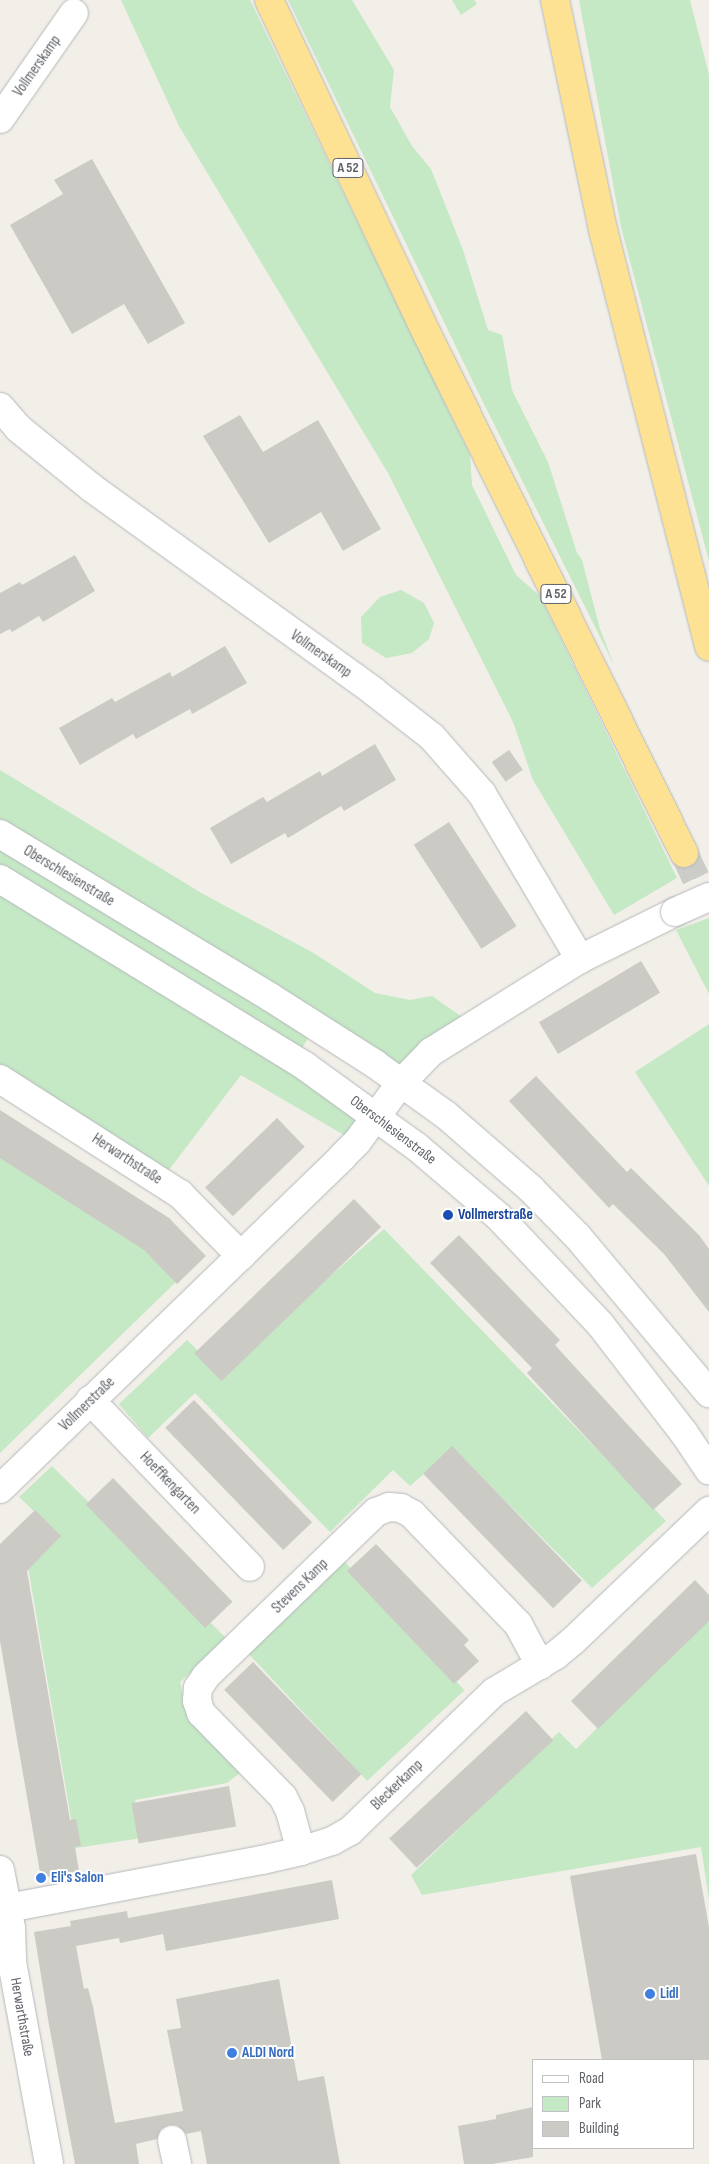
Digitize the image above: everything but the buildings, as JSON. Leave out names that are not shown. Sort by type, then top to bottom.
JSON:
[{"type":"highway","name":"A 52","points":[[269,0],[432,345],[684,853]]},
{"type":"highway","points":[[554,0],[603,230],[709,647]]},
{"type":"street","name":"Vollmerskamp","points":[[0,118],[74,13]]},
{"type":"street","name":"Vollmerskamp","points":[[0,407],[18,428],[92,488],[373,691],[432,737],[482,794],[580,959]]},
{"type":"street","name":"Oberschlesienstraße","points":[[0,834],[270,997],[401,1083],[477,1140],[538,1196],[578,1237],[709,1393]]},
{"type":"street","name":"Oberschlesienstraße","points":[[0,879],[305,1066],[376,1115],[469,1190],[539,1256],[600,1324],[684,1433],[709,1470]]},
{"type":"street","name":"Vollmerstraße","points":[[0,1489],[357,1142],[401,1083],[441,1044],[580,959],[674,912],[709,897]]},
{"type":"street","name":"Herwarthstraße","points":[[0,1079],[180,1194],[241,1256]]},
{"type":"street","name":"Hoeffkengarten","points":[[90,1400],[250,1567]]},
{"type":"street","name":"Stevens Kamp","points":[[301,1851],[290,1811],[283,1797],[201,1713],[197,1701],[198,1688],[206,1676],[376,1512],[388,1507],[401,1508],[412,1514],[518,1624],[540,1665]]},
{"type":"street","name":"Bleckerkamp","points":[[8,1908],[301,1851],[332,1841],[350,1830],[494,1692],[540,1665],[574,1640],[709,1510]]},
{"type":"street","name":"Herwarthstraße","points":[[0,1870],[8,1908],[6,1963],[49,2164]]},
{"type":"green space","points":[[121,0],[250,0],[470,455],[472,485],[516,575],[540,596],[677,878],[614,915],[533,780],[513,722],[388,473],[179,126]]},
{"type":"green space","points":[[288,0],[352,0],[394,70],[390,107],[412,146],[431,169],[463,250],[488,330],[502,335],[512,390],[548,462],[577,553],[582,560],[600,629],[614,665],[475,386]]},
{"type":"green space","points":[[452,0],[474,0],[477,4],[461,15]]},
{"type":"green space","points":[[579,0],[690,0],[709,75],[709,561],[621,227]]},
{"type":"green space","points":[[401,590],[424,603],[434,623],[429,639],[412,653],[386,658],[362,643],[361,617],[380,597]]},
{"type":"green space","points":[[0,770],[203,894],[312,952],[375,993],[410,1000],[432,996],[472,1024],[401,1082],[0,831]]},
{"type":"green space","points":[[0,835],[313,1031],[291,1066],[0,885]]},
{"type":"green space","points":[[0,881],[374,1116],[356,1142],[241,1075],[159,1183],[0,1078]]},
{"type":"green space","points":[[709,918],[709,994],[676,930]]},
{"type":"green space","points":[[709,1024],[709,1186],[635,1072]]},
{"type":"green space","points":[[0,1151],[148,1243],[180,1278],[0,1453]]},
{"type":"green space","points":[[384,1229],[666,1521],[592,1588],[453,1448],[410,1486],[393,1470],[330,1532],[195,1393],[148,1438],[119,1404],[187,1340],[220,1373]]},
{"type":"green space","points":[[52,1466],[228,1640],[180,1682],[184,1699],[245,1769],[227,1783],[135,1800],[142,1838],[76,1848],[27,1561],[57,1533],[19,1497]]},
{"type":"green space","points":[[343,1560],[464,1690],[367,1781],[246,1651]]},
{"type":"green space","points":[[709,1617],[709,1900],[701,1847],[422,1895],[411,1875],[559,1732],[576,1749]]},
{"type":"tunnel","points":[[684,853],[709,906]]},
{"type":"place","name":"Vollmerstraße","points":[[448,1215]]},
{"type":"place","name":"Eli's Salon","points":[[41,1878]]},
{"type":"place","name":"Lidl","points":[[650,1994]]},
{"type":"place","name":"ALDI Nord","points":[[232,2053]]}]
